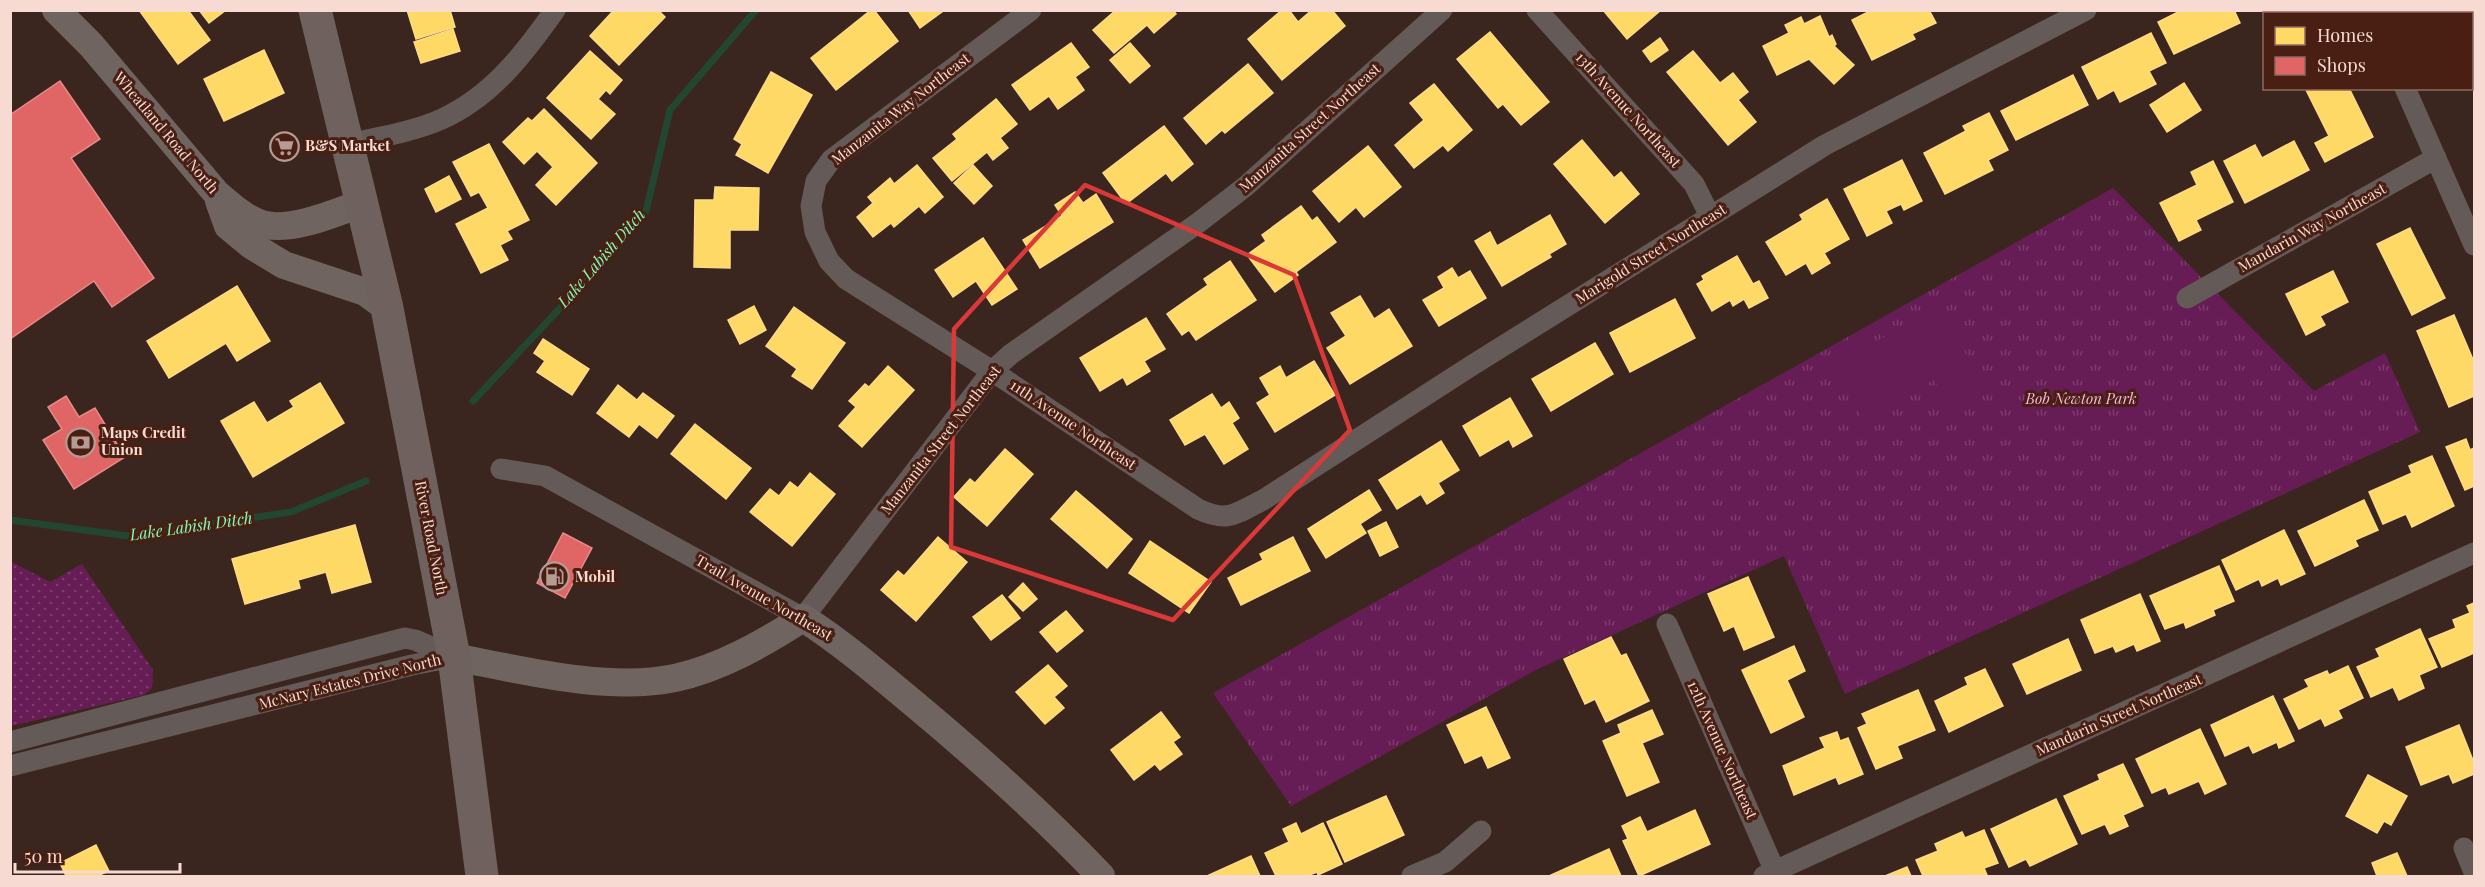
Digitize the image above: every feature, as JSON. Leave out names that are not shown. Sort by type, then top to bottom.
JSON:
[{"type":"main road","name":"River Road North","points":[[315,10],[387,308],[454,657],[482,876]]},
{"type":"street","name":"Wheatland Road North","points":[[56,10],[91,45],[217,194],[239,212],[260,224],[277,226],[326,217],[362,204]]},
{"type":"street","points":[[348,144],[423,126],[442,119],[471,103],[505,74],[530,46],[555,10]]},
{"type":"street","name":"Manzanita Way Northeast","points":[[815,232],[812,206],[816,181],[831,159],[1030,10]]},
{"type":"street","name":"Manzanita Street Northeast","points":[[454,657],[586,679],[632,682],[675,678],[715,665],[758,645],[803,618],[992,371],[1011,354],[1198,224],[1246,186],[1442,10]]},
{"type":"street","name":"13th Avenue Northeast","points":[[1537,10],[1694,184],[1710,216]]},
{"type":"street","name":"Marigold Street Northeast","points":[[1228,518],[1263,500],[1825,145],[2086,10]]},
{"type":"street","points":[[2406,90],[2475,245]]},
{"type":"street","name":"Mandarin Way Northeast","points":[[2187,298],[2436,158]]},
{"type":"street","points":[[217,194],[228,226],[251,245],[284,265],[365,292],[387,308]]},
{"type":"street","name":"11th Avenue Northeast","points":[[815,232],[829,261],[846,279],[992,371],[1198,509],[1210,515],[1228,518]]},
{"type":"street","name":"Trail Avenue Northeast","points":[[501,469],[545,476],[803,618],[836,639],[969,750],[1101,876]]},
{"type":"street","name":"Mandarin Street Northeast","points":[[1772,875],[2475,554]]},
{"type":"street","name":"12th Avenue Northeast","points":[[1667,624],[1772,875]]},
{"type":"street","name":"McNary Estates Drive North","points":[[10,742],[405,638],[454,657]]},
{"type":"street","name":"McNary Estates Drive North","points":[[10,766],[412,665],[454,657]]},
{"type":"street","points":[[1412,876],[1444,862],[1481,831]]},
{"type":"street","points":[[2464,848],[2475,872]]},
{"type":"highlighted area","points":[[1085,185],[1294,275],[1350,430],[1173,620],[951,547],[954,329]]},
{"type":"green space","name":"Bob Newton Park","points":[[2113,188],[2314,391],[2385,353],[2420,432],[1845,694],[1784,556],[1534,671],[1291,806],[1213,693]]},
{"type":"green space","points":[[1941,307],[1984,388],[1948,407],[1934,380],[1862,418],[1833,364]]},
{"type":"green space","points":[[10,561],[50,582],[82,564],[153,670],[152,688],[144,695],[11,726]]},
{"type":"building: Homes","points":[[139,10],[188,10],[210,40],[178,64]]},
{"type":"building: Homes","points":[[199,10],[226,10],[209,23]]},
{"type":"building: Homes","points":[[407,10],[450,10],[455,27],[416,39]]},
{"type":"building: Homes","points":[[614,10],[658,10],[665,17],[619,65],[590,36]]},
{"type":"building: Homes","points":[[871,10],[874,10],[898,41],[836,90],[811,58]]},
{"type":"building: Homes","points":[[908,10],[943,10],[943,11],[920,28]]},
{"type":"building: Homes","points":[[1116,10],[1173,10],[1176,14],[1154,33],[1147,25],[1114,53],[1093,30]]},
{"type":"building: Homes","points":[[1282,10],[1289,10],[1298,22],[1312,10],[1332,10],[1345,26],[1282,80],[1248,39]]},
{"type":"building: Homes","points":[[1603,10],[1661,10],[1627,39]]},
{"type":"building: Homes","points":[[1872,10],[1929,10],[1936,23],[1912,34],[1915,39],[1872,60],[1852,20]]},
{"type":"building: Homes","points":[[2182,10],[2234,10],[2240,23],[2174,54],[2158,22]]},
{"type":"building: Homes","points":[[2263,10],[2316,10],[2317,12],[2264,12]]},
{"type":"building: Homes","points":[[2474,10],[2473,81],[2473,12],[2456,12]]},
{"type":"building: Homes","points":[[1820,16],[1829,37],[1832,35],[1836,44],[1834,46],[1854,65],[1834,84],[1809,59],[1777,75],[1763,46],[1789,33],[1785,25],[1801,17],[1804,24]]},
{"type":"building: Homes","points":[[453,29],[460,51],[421,63],[414,42]]},
{"type":"building: Homes","points":[[1490,32],[1549,102],[1521,125],[1503,104],[1498,108],[1457,59]]},
{"type":"building: Homes","points":[[2151,33],[2166,63],[2149,71],[2156,84],[2120,102],[2114,90],[2098,99],[2082,67]]},
{"type":"building: Homes","points":[[1660,38],[1668,50],[1651,62],[1643,51]]},
{"type":"building: Homes","points":[[1071,43],[1089,67],[1075,77],[1084,90],[1058,109],[1049,96],[1030,110],[1012,85]]},
{"type":"building: Homes","points":[[1130,43],[1150,66],[1130,83],[1110,60]]},
{"type":"building: Homes","points":[[264,50],[284,93],[224,121],[204,79]]},
{"type":"building: Homes","points":[[590,51],[622,80],[610,94],[606,90],[598,99],[615,114],[591,139],[547,98]]},
{"type":"building: Homes","points":[[1693,51],[1720,83],[1733,73],[1748,92],[1738,100],[1756,122],[1728,145],[1667,72]]},
{"type":"building: Homes","points":[[1248,64],[1273,93],[1225,133],[1222,130],[1206,144],[1184,118]]},
{"type":"building: Homes","points":[[771,72],[812,95],[768,173],[736,155],[742,144],[734,139]]},
{"type":"building: Homes","points":[[2073,75],[2088,105],[2016,140],[2001,111]]},
{"type":"building: Homes","points":[[2184,83],[2201,110],[2167,132],[2150,105]]},
{"type":"building: Homes","points":[[1434,84],[1472,130],[1448,151],[1443,145],[1414,168],[1395,145],[1424,120],[1410,103]]},
{"type":"building: Homes","points":[[2306,90],[2350,90],[2373,137],[2325,162],[2315,143],[2329,136]]},
{"type":"building: Homes","points":[[996,99],[1017,124],[1000,138],[1008,148],[993,160],[987,152],[952,181],[933,158],[957,139],[953,134]]},
{"type":"building: Homes","points":[[544,109],[597,163],[556,205],[536,185],[553,167],[537,151],[524,164],[503,142],[528,118],[532,121]]},
{"type":"building: Homes","points":[[1989,113],[2008,150],[1988,160],[1993,170],[1945,194],[1924,153],[1966,131],[1963,126]]},
{"type":"building: Homes","points":[[1164,126],[1193,164],[1172,181],[1166,173],[1126,204],[1103,173]]},
{"type":"building: Homes","points":[[1582,140],[1614,178],[1621,172],[1639,194],[1605,223],[1554,164]]},
{"type":"building: Homes","points":[[2294,141],[2309,170],[2245,203],[2224,161],[2255,145],[2262,158]]},
{"type":"building: Homes","points":[[489,144],[529,220],[507,231],[512,239],[500,245],[508,260],[481,273],[456,224],[488,208],[479,192],[471,196],[453,162]]},
{"type":"building: Homes","points":[[1368,146],[1401,187],[1364,217],[1356,207],[1339,222],[1313,191]]},
{"type":"building: Homes","points":[[1902,160],[1922,201],[1904,210],[1901,204],[1886,211],[1892,223],[1867,236],[1844,189]]},
{"type":"building: Homes","points":[[2213,161],[2233,202],[2196,220],[2201,230],[2179,241],[2160,203],[2197,185],[2191,172]]},
{"type":"building: Homes","points":[[917,165],[943,197],[925,213],[919,206],[894,227],[891,223],[873,237],[857,217],[873,203],[868,197],[890,178],[894,184]]},
{"type":"building: Homes","points":[[973,165],[992,186],[974,204],[954,183]]},
{"type":"building: Homes","points":[[449,176],[461,199],[436,212],[425,189]]},
{"type":"building: Homes","points":[[715,187],[759,188],[758,230],[730,230],[730,268],[694,267],[695,200],[714,200]]},
{"type":"building: Homes","points":[[1075,192],[1083,203],[1096,194],[1113,222],[1040,268],[1023,240],[1062,216],[1055,205]]},
{"type":"building: Homes","points":[[1827,199],[1849,239],[1824,253],[1830,263],[1812,274],[1806,263],[1786,275],[1766,242],[1803,220],[1800,215]]},
{"type":"building: Homes","points":[[1301,206],[1312,221],[1317,217],[1336,242],[1296,272],[1298,275],[1275,292],[1247,255],[1266,241],[1262,235]]},
{"type":"building: Homes","points":[[1550,215],[1566,244],[1549,254],[1551,257],[1502,286],[1475,241],[1490,232],[1497,246]]},
{"type":"building: Homes","points":[[2410,228],[2445,298],[2412,315],[2377,244]]},
{"type":"building: Homes","points":[[983,238],[1017,289],[992,305],[976,281],[953,297],[935,270]]},
{"type":"building: Homes","points":[[1737,256],[1753,284],[1759,281],[1768,298],[1749,308],[1744,299],[1733,306],[1730,300],[1712,311],[1697,284],[1704,280],[1702,276]]},
{"type":"building: Homes","points":[[1230,261],[1256,300],[1196,340],[1189,330],[1182,335],[1167,314],[1208,285],[1204,279]]},
{"type":"building: Homes","points":[[1452,268],[1458,278],[1470,271],[1486,298],[1439,326],[1423,300],[1444,288],[1438,277]]},
{"type":"building: Homes","points":[[2333,271],[2348,302],[2320,316],[2325,325],[2306,335],[2286,294]]},
{"type":"building: Homes","points":[[237,286],[270,341],[237,361],[226,343],[169,378],[147,341]]},
{"type":"building: Homes","points":[[1360,296],[1374,319],[1389,309],[1412,346],[1350,384],[1327,348],[1346,336],[1331,313]]},
{"type":"building: Homes","points":[[1675,299],[1695,338],[1630,372],[1610,333]]},
{"type":"building: Homes","points":[[754,306],[766,330],[740,344],[728,320]]},
{"type":"building: Homes","points":[[794,307],[845,343],[812,389],[792,376],[797,369],[766,346]]},
{"type":"building: Homes","points":[[2454,315],[2474,362],[2474,396],[2449,407],[2417,331]]},
{"type":"building: Homes","points":[[1146,318],[1165,349],[1144,361],[1150,371],[1127,385],[1123,377],[1100,391],[1080,358]]},
{"type":"building: Homes","points":[[543,339],[589,369],[572,395],[537,372],[545,361],[534,353]]},
{"type":"building: Homes","points":[[1595,343],[1613,374],[1551,411],[1532,379]]},
{"type":"building: Homes","points":[[1314,361],[1335,395],[1275,432],[1257,403],[1270,395],[1260,378],[1280,366],[1286,378]]},
{"type":"building: Homes","points":[[888,366],[914,390],[862,447],[839,426],[856,407],[849,401],[865,384],[869,387]]},
{"type":"building: Homes","points":[[320,383],[344,423],[253,477],[221,421],[254,402],[267,423],[294,407],[290,401]]},
{"type":"building: Homes","points":[[618,385],[637,400],[643,393],[674,416],[657,438],[639,424],[629,437],[597,413]]},
{"type":"building: Homes","points":[[1212,394],[1221,408],[1229,402],[1239,418],[1232,423],[1248,449],[1224,464],[1205,434],[1185,445],[1170,420]]},
{"type":"building: Homes","points":[[1510,398],[1532,436],[1513,447],[1509,439],[1480,456],[1463,426]]},
{"type":"building: Homes","points":[[695,424],[751,468],[726,499],[671,454]]},
{"type":"building: Homes","points":[[2466,439],[2470,450],[2474,448],[2474,486],[2465,490],[2446,447]]},
{"type":"building: Homes","points":[[1441,441],[1459,470],[1438,483],[1444,493],[1427,504],[1421,494],[1397,509],[1379,480]]},
{"type":"building: Homes","points":[[1005,449],[1033,474],[987,526],[954,497],[970,479],[975,483]]},
{"type":"building: Homes","points":[[2432,456],[2454,506],[2412,527],[2406,514],[2383,524],[2369,492],[2412,473],[2409,466]]},
{"type":"building: Homes","points":[[810,473],[835,494],[792,546],[750,512],[770,489],[779,496],[790,482],[798,488]]},
{"type":"building: Homes","points":[[1369,490],[1381,510],[1360,524],[1366,533],[1326,558],[1308,529]]},
{"type":"building: Homes","points":[[1076,491],[1132,539],[1107,568],[1051,519]]},
{"type":"building: Homes","points":[[2364,500],[2378,530],[2355,540],[2358,546],[2315,566],[2298,531]]},
{"type":"building: Homes","points":[[1386,522],[1398,547],[1380,556],[1368,531]]},
{"type":"building: Homes","points":[[355,525],[371,582],[332,593],[326,572],[298,580],[300,588],[245,604],[232,559]]},
{"type":"building: Homes","points":[[2284,530],[2305,574],[2281,585],[2278,578],[2262,586],[2259,579],[2236,590],[2222,560]]},
{"type":"building: Homes","points":[[938,537],[967,562],[916,621],[881,590],[898,571],[904,576]]},
{"type":"building: Homes","points":[[1293,537],[1310,571],[1241,605],[1228,578],[1263,560],[1260,554]]},
{"type":"building: Homes","points":[[1150,541],[1211,582],[1189,613],[1129,573]]},
{"type":"building: Homes","points":[[2219,566],[2234,601],[2213,610],[2215,615],[2186,628],[2184,622],[2165,629],[2150,596]]},
{"type":"building: Homes","points":[[1748,577],[1774,637],[1744,650],[1734,626],[1724,631],[1708,594]]},
{"type":"building: Homes","points":[[1023,583],[1037,599],[1023,611],[1009,597]]},
{"type":"building: Homes","points":[[2140,594],[2160,641],[2137,651],[2134,644],[2116,652],[2113,646],[2095,653],[2081,620]]},
{"type":"building: Homes","points":[[1002,595],[1020,618],[991,640],[973,617]]},
{"type":"building: Homes","points":[[2474,603],[2474,653],[2442,667],[2429,639],[2456,628],[2453,620],[2470,613],[2467,606]]},
{"type":"building: Homes","points":[[1066,611],[1083,631],[1057,652],[1040,632]]},
{"type":"building: Homes","points":[[2420,629],[2437,667],[2419,675],[2424,688],[2399,700],[2393,687],[2371,697],[2357,667],[2380,657],[2376,649]]},
{"type":"building: Homes","points":[[1611,637],[1621,656],[1626,654],[1649,701],[1606,722],[1595,699],[1585,704],[1564,659]]},
{"type":"building: Homes","points":[[2068,639],[2081,670],[2027,694],[2013,664]]},
{"type":"building: Homes","points":[[1794,646],[1805,671],[1787,680],[1804,717],[1771,733],[1742,670]]},
{"type":"building: Homes","points":[[1048,665],[1067,686],[1054,697],[1064,708],[1045,724],[1016,692]]},
{"type":"building: Homes","points":[[2348,666],[2363,698],[2338,710],[2342,718],[2325,726],[2321,718],[2299,729],[2284,699],[2309,687],[2305,680],[2327,671],[2329,675]]},
{"type":"building: Homes","points":[[1985,669],[2003,706],[1949,732],[1935,701],[1968,685],[1965,678]]},
{"type":"building: Homes","points":[[1918,690],[1935,730],[1897,746],[1902,758],[1876,769],[1858,728],[1867,724],[1862,714]]},
{"type":"building: Homes","points":[[2273,696],[2294,741],[2279,748],[2277,742],[2253,753],[2249,745],[2225,756],[2211,725]]},
{"type":"building: Homes","points":[[1486,707],[1510,758],[1488,768],[1482,755],[1465,763],[1447,725]]},
{"type":"building: Homes","points":[[1652,710],[1663,734],[1642,743],[1659,782],[1627,796],[1603,741],[1621,733],[1618,725]]},
{"type":"building: Homes","points":[[1161,712],[1180,737],[1173,742],[1182,754],[1160,770],[1155,764],[1134,780],[1111,750]]},
{"type":"building: Homes","points":[[2459,725],[2474,763],[2474,774],[2453,783],[2449,774],[2421,785],[2406,747]]},
{"type":"building: Homes","points":[[2200,729],[2226,784],[2205,794],[2199,781],[2169,794],[2166,787],[2152,793],[2136,759]]},
{"type":"building: Homes","points":[[1837,732],[1840,741],[1848,738],[1863,774],[1839,784],[1836,777],[1794,795],[1783,766],[1825,748],[1820,738]]},
{"type":"building: Homes","points":[[2123,764],[2143,806],[2123,815],[2128,826],[2110,834],[2105,824],[2082,834],[2064,796],[2100,780],[2098,775]]},
{"type":"building: Homes","points":[[2368,775],[2407,796],[2391,825],[2384,821],[2377,833],[2346,816]]},
{"type":"building: Homes","points":[[1386,796],[1404,835],[1345,862],[1327,822]]},
{"type":"building: Homes","points":[[2056,799],[2077,844],[2030,866],[2026,859],[2009,867],[1991,829]]},
{"type":"building: Homes","points":[[1695,810],[1710,844],[1639,876],[1623,841],[1628,839],[1622,826],[1640,817],[1647,832]]},
{"type":"building: Homes","points":[[1296,823],[1301,834],[1323,823],[1342,864],[1318,875],[1317,872],[1307,876],[1276,876],[1265,853],[1289,842],[1283,829]]},
{"type":"building: Homes","points":[[1984,830],[1998,863],[1984,868],[1987,875],[1923,876],[1916,860],[1938,851],[1935,844],[1962,832],[1965,838]]},
{"type":"building: Homes","points":[[96,845],[109,871],[97,876],[66,876],[60,863]]},
{"type":"building: Homes","points":[[1609,849],[1621,876],[1549,876]]},
{"type":"building: Homes","points":[[2397,853],[2407,876],[2377,876],[2372,863]]},
{"type":"building: Homes","points":[[1251,856],[1260,876],[1207,876]]},
{"type":"building: Homes","points":[[1907,867],[1911,876],[1885,876]]},
{"type":"building: Shops","points":[[60,81],[100,139],[71,158],[154,278],[112,307],[94,281],[10,339],[10,115]]},
{"type":"building: Shops","points":[[66,396],[79,417],[95,408],[125,457],[74,489],[43,440],[62,429],[48,407]]},
{"type":"building: Shops","points":[[563,533],[592,548],[565,598],[537,583]]},
{"type":"waterway","name":"Lake Labish Ditch","points":[[473,401],[622,242],[646,211],[670,110],[756,10]]},
{"type":"waterway","name":"Lake Labish Ditch","points":[[10,520],[128,536],[291,512],[366,481]]},
{"type":"place","name":"B&S Market","points":[[284,146]]},
{"type":"place","name":"Maps Credit Union","points":[[80,442]]},
{"type":"place","name":"Mobil","points":[[554,577]]}]
